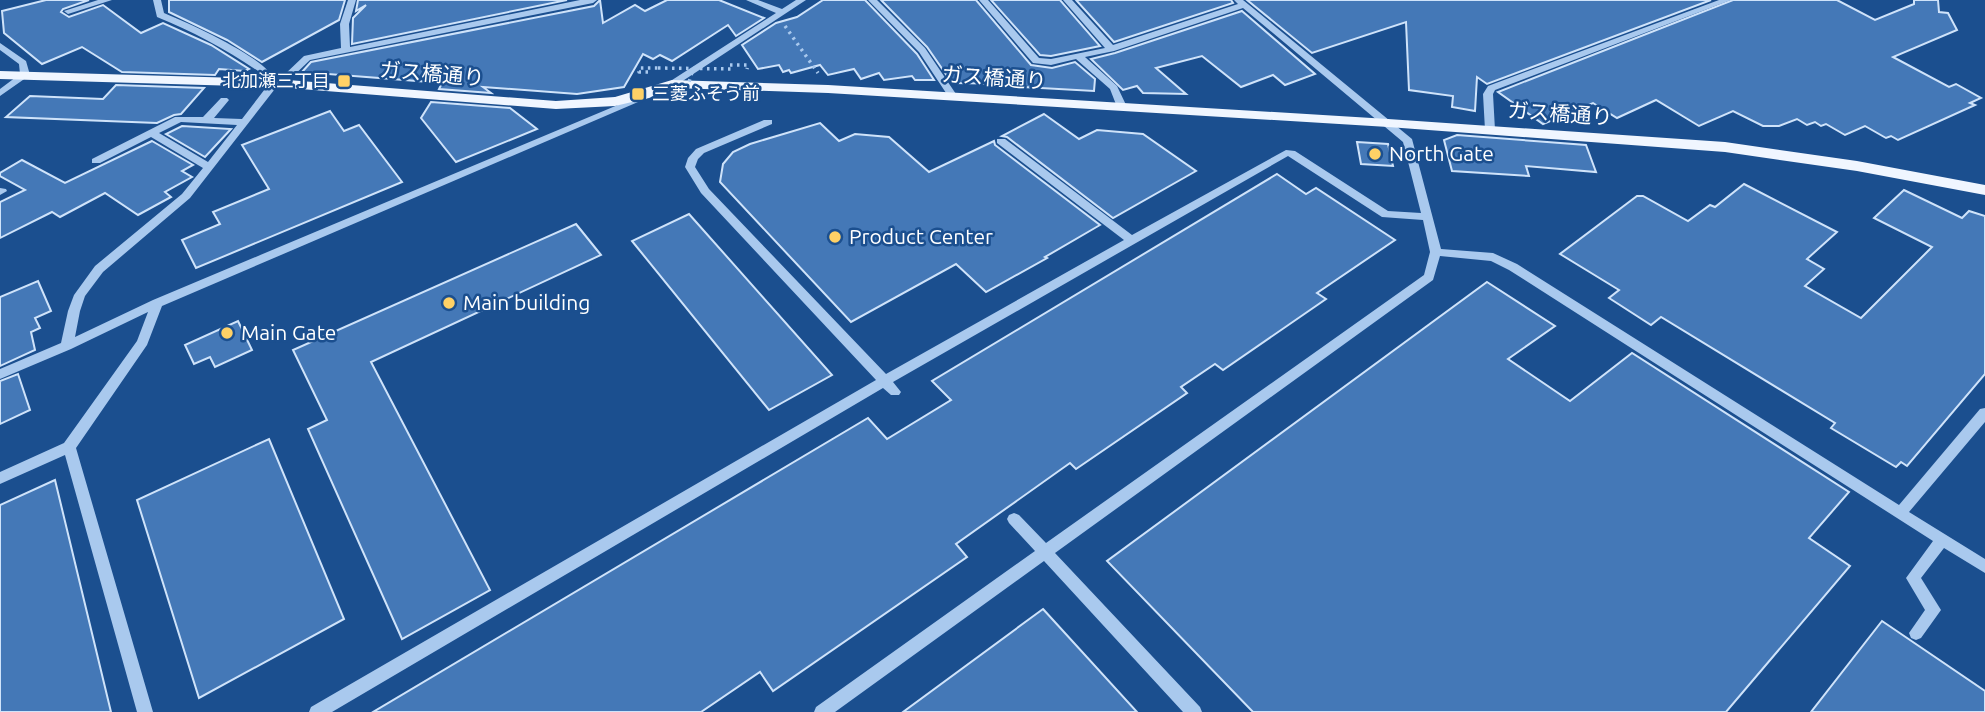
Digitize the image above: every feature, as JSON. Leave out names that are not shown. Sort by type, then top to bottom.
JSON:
[{"type":"main road","name":"ガス橋通り","points":[[0,75],[272,83],[589,106],[650,95],[672,85],[828,89],[1388,123],[1725,147],[1857,166],[1985,190]]},
{"type":"street","points":[[68,11],[108,0]]},
{"type":"street","points":[[157,0],[160,15],[197,28],[221,41],[268,74],[272,83]]},
{"type":"street","points":[[346,49],[342,36],[344,19],[352,0]]},
{"type":"street","points":[[67,346],[80,295],[99,269],[187,195],[272,83],[286,78],[307,58],[593,0]]},
{"type":"street","points":[[750,0],[782,13]]},
{"type":"street","points":[[672,85],[802,0]]},
{"type":"street","points":[[872,0],[922,50],[953,97]]},
{"type":"street","points":[[822,712],[1429,277],[1436,252],[1409,141],[1241,3],[1111,49],[1051,62],[1036,61],[983,0]]},
{"type":"street","points":[[1067,0],[1111,49]]},
{"type":"street","points":[[1696,0],[1708,7]]},
{"type":"street","points":[[1490,130],[1488,94],[1491,88],[1727,0]]},
{"type":"street","points":[[0,47],[23,63],[25,75],[0,93]]},
{"type":"street","points":[[1078,56],[1114,88],[1122,107]]},
{"type":"street","points":[[0,374],[157,303],[650,95]]},
{"type":"street","points":[[206,120],[224,100]]},
{"type":"street","points":[[96,161],[179,119],[244,122]]},
{"type":"street","points":[[768,122],[700,151],[692,158],[690,167],[705,191],[895,392]]},
{"type":"street","points":[[152,133],[209,167]]},
{"type":"street","points":[[1001,141],[1131,240]]},
{"type":"street","points":[[101,142],[115,151]]},
{"type":"street","points":[[317,712],[884,381],[1286,153],[1291,153],[1386,214],[1426,217]]},
{"type":"street","points":[[1436,252],[1493,257],[1513,267],[1985,567]]},
{"type":"street","points":[[0,478],[69,447],[143,342],[157,303]]},
{"type":"street","points":[[1900,513],[1985,413]]},
{"type":"street","points":[[69,447],[145,712]]},
{"type":"street","points":[[1014,519],[1194,712]]},
{"type":"street","points":[[1916,633],[1934,610],[1913,578],[1942,540]]},
{"type":"path","points":[[773,20],[783,24],[828,89]]},
{"type":"path","points":[[653,72],[639,72],[639,68],[733,69]]},
{"type":"path","points":[[684,95],[693,69]]},
{"type":"building","points":[[46,0],[89,0],[61,12],[69,17],[103,5],[141,33],[163,23],[211,45],[249,69],[219,69],[215,75],[122,72],[82,47],[42,64],[4,33],[2,11]]},
{"type":"building","points":[[169,0],[345,0],[339,20],[262,62],[227,40],[169,12]]},
{"type":"building","points":[[358,0],[567,0],[352,44],[353,18],[366,5],[356,11]]},
{"type":"building","points":[[600,0],[603,23],[635,5],[645,11],[667,0],[719,0],[764,18],[736,36],[728,25],[672,61],[660,55],[653,59],[643,54],[624,87],[577,94],[483,87],[491,93],[439,89],[442,83],[302,72],[311,62],[594,6]]},
{"type":"building","points":[[823,0],[865,0],[917,54],[934,80],[915,80],[912,76],[884,80],[879,73],[861,79],[854,69],[828,75],[820,65],[791,73],[789,70],[783,72],[779,65],[758,69],[742,45],[776,23],[797,17]]},
{"type":"building","points":[[881,0],[976,0],[1031,65],[1052,68],[1075,62],[1095,79],[1094,91],[1023,87],[1021,84],[952,83],[927,47]]},
{"type":"building","points":[[991,0],[1060,0],[1100,46],[1051,56],[1040,55]]},
{"type":"building","points":[[1076,0],[1231,0],[1233,3],[1114,42]]},
{"type":"building","points":[[1247,0],[1711,0],[1487,84],[1477,77],[1475,111],[1452,107],[1453,96],[1409,90],[1406,22],[1312,53]]},
{"type":"building","points":[[1733,0],[1837,0],[1875,20],[1914,4],[1914,0],[1938,0],[1939,12],[1948,13],[1957,30],[1893,57],[1949,87],[1956,84],[1981,98],[1970,103],[1975,105],[1898,140],[1891,136],[1886,138],[1865,126],[1845,135],[1826,124],[1821,126],[1815,122],[1807,125],[1797,119],[1779,126],[1763,126],[1733,111],[1699,126],[1656,100],[1617,118],[1593,103],[1543,124],[1498,92]]},
{"type":"building","points":[[1242,11],[1315,74],[1285,85],[1273,75],[1241,87],[1202,56],[1156,68],[1186,94],[1143,93],[1137,86],[1123,90],[1091,59],[1115,53]]},
{"type":"building","points":[[116,85],[204,88],[181,114],[157,123],[6,117],[30,96],[103,99]]},
{"type":"building","points":[[431,102],[510,108],[537,129],[456,162],[421,118]]},
{"type":"building","points":[[330,111],[344,131],[359,125],[402,182],[196,268],[182,240],[220,224],[213,212],[269,189],[242,145]]},
{"type":"building","points":[[1044,114],[1079,139],[1097,130],[1143,134],[1196,171],[1113,218],[1007,137],[1002,136]]},
{"type":"building","points":[[820,123],[839,141],[855,134],[889,137],[929,172],[994,141],[995,145],[1100,225],[986,292],[956,264],[851,322],[720,182],[723,164],[733,152],[750,144]]},
{"type":"building","points":[[182,126],[231,129],[205,157],[166,134]]},
{"type":"building","points":[[1457,135],[1586,145],[1596,172],[1526,166],[1529,176],[1452,171],[1444,140]]},
{"type":"building","points":[[152,141],[193,165],[182,171],[192,177],[165,192],[171,197],[138,215],[105,193],[60,217],[52,212],[0,238],[0,202],[25,190],[0,176],[0,173],[22,160],[65,183]]},
{"type":"building","name":"North Gate","points":[[1357,142],[1388,144],[1393,166],[1361,164]]},
{"type":"building","points":[[1277,174],[1306,194],[1316,188],[1395,240],[1317,293],[1326,299],[1223,370],[1215,364],[1181,387],[1187,393],[1076,469],[1070,463],[956,544],[967,557],[773,691],[760,672],[701,712],[373,712],[868,418],[887,439],[951,400],[932,381]]},
{"type":"building","points":[[1744,184],[1837,232],[1807,259],[1824,269],[1805,286],[1861,318],[1932,247],[1874,218],[1904,190],[1962,218],[1969,211],[1985,216],[1985,374],[1907,466],[1901,462],[1896,467],[1831,428],[1835,423],[1661,317],[1651,325],[1609,298],[1619,290],[1560,254],[1637,196],[1643,196],[1688,221],[1710,205],[1715,207]]},
{"type":"building","points":[[689,214],[832,375],[769,410],[632,241]]},
{"type":"building","points":[[576,224],[601,255],[371,362],[490,590],[402,639],[308,429],[327,420],[293,350]]},
{"type":"building","points":[[38,281],[51,311],[35,318],[40,328],[31,332],[35,350],[0,366],[0,297]]},
{"type":"building","points":[[1487,282],[1555,326],[1508,359],[1570,401],[1632,353],[1849,492],[1809,538],[1850,566],[1726,712],[1253,712],[1107,561]]},
{"type":"building","name":"Main Gate","points":[[238,321],[252,350],[215,367],[210,357],[194,364],[185,345]]},
{"type":"building","points":[[18,374],[30,410],[0,424],[0,381]]},
{"type":"building","points":[[269,439],[344,619],[199,698],[137,500]]},
{"type":"building","points":[[55,480],[111,712],[0,712],[0,505]]},
{"type":"building","points":[[1043,609],[1137,712],[903,712]]},
{"type":"building","points":[[1882,621],[1985,691],[1985,712],[1811,712]]},
{"type":"place","name":"北加瀬三丁目","points":[[344,81]]},
{"type":"place","name":"三菱ふそう前","points":[[638,94]]},
{"type":"place","name":"North Gate","points":[[1375,154]]},
{"type":"place","name":"Product Center","points":[[835,237]]},
{"type":"place","name":"Main building","points":[[449,303]]},
{"type":"place","name":"Main Gate","points":[[227,333]]}]
